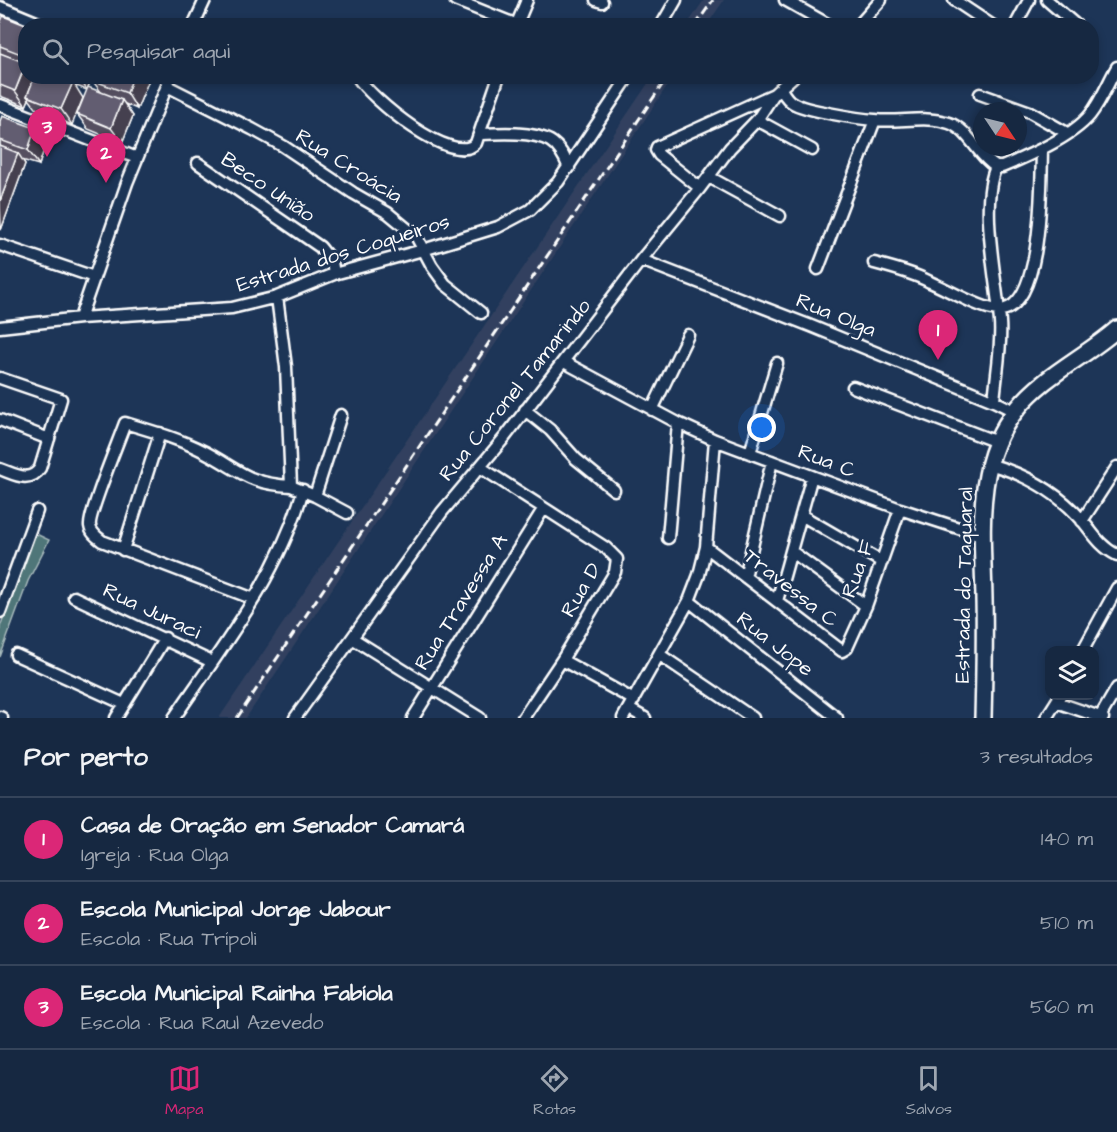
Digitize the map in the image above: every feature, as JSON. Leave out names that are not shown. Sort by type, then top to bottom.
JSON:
[{"type":"street","points":[[197,18],[205,0]]},
{"type":"street","points":[[455,0],[500,18]]},
{"type":"street","points":[[521,18],[527,0]]},
{"type":"street","points":[[666,18],[676,0]]},
{"type":"street","points":[[785,0],[817,18]]},
{"type":"street","points":[[865,18],[881,0]]},
{"type":"street","points":[[954,0],[981,18]]},
{"type":"street","points":[[1019,18],[1029,0]]},
{"type":"street","points":[[1047,0],[1068,18]]},
{"type":"street","points":[[0,7],[27,18]]},
{"type":"street","points":[[778,92],[792,103],[875,120],[935,120],[950,123],[960,129],[996,167],[1007,165],[1042,149],[1088,118],[1117,67]]},
{"type":"street","points":[[80,318],[137,158],[167,84]]},
{"type":"street","name":"Rua Croácia","points":[[173,84],[283,146],[353,193],[388,213],[416,236],[445,284],[481,313]]},
{"type":"street","points":[[363,84],[399,118],[444,144],[464,149],[472,147],[480,134],[496,84]]},
{"type":"street","name":"Estrada dos Coqueiros","points":[[0,327],[80,318],[232,308],[277,297],[334,274],[498,227],[530,210],[545,197],[569,168],[624,84]]},
{"type":"street","points":[[700,188],[663,159],[656,150],[660,145],[778,92],[786,84]]},
{"type":"street","name":"Rua Coronel Tamarindo","points":[[295,718],[436,520],[564,362],[730,148],[757,120],[778,92]]},
{"type":"street","points":[[980,94],[1030,112],[1067,133]]},
{"type":"street","points":[[0,105],[137,158]]},
{"type":"street","points":[[757,120],[812,150]]},
{"type":"street","points":[[818,269],[875,120]]},
{"type":"street","points":[[480,134],[506,133],[545,139],[557,147],[569,168]]},
{"type":"street","points":[[874,263],[928,280],[970,300],[999,310],[1018,301],[1028,283],[1038,221],[1042,149]]},
{"type":"street","name":"Beco União","points":[[198,163],[320,247],[332,262],[334,274]]},
{"type":"street","points":[[994,400],[1001,325],[989,213],[990,187],[996,167]]},
{"type":"street","points":[[709,177],[780,216]]},
{"type":"street","points":[[0,245],[94,277]]},
{"type":"street","name":"Rua Olga","points":[[641,260],[994,400],[1014,411]]},
{"type":"street","points":[[277,297],[286,367],[291,486]]},
{"type":"street","name":"Estrada do Taquaral","points":[[983,718],[985,647],[983,499],[989,465],[997,442],[1014,411],[1031,393],[1092,350],[1117,329]]},
{"type":"street","points":[[652,410],[688,335]]},
{"type":"street","name":"Rua C","points":[[564,362],[652,410],[715,440],[983,536]]},
{"type":"street","points":[[750,453],[777,363]]},
{"type":"street","points":[[0,378],[61,399],[40,468],[35,475],[28,478],[0,469]]},
{"type":"street","points":[[853,387],[997,442]]},
{"type":"street","points":[[525,410],[550,430],[576,459],[614,490]]},
{"type":"street","points":[[315,496],[341,415]]},
{"type":"street","points":[[0,420],[49,439]]},
{"type":"street","points":[[254,599],[123,550],[95,536],[90,520],[125,423],[160,433],[205,452],[245,477],[266,484],[291,486],[303,490],[347,513]]},
{"type":"street","points":[[668,538],[678,423]]},
{"type":"street","points":[[123,550],[160,433]]},
{"type":"street","points":[[629,709],[689,601],[705,547],[715,440]]},
{"type":"street","points":[[746,577],[772,461]]},
{"type":"street","points":[[989,465],[1022,475],[1056,496],[1082,521],[1102,545],[1117,555]]},
{"type":"street","name":"Rua D","points":[[480,467],[606,549],[617,560],[615,572],[562,660],[523,718]]},
{"type":"street","points":[[1082,521],[1117,467]]},
{"type":"street","points":[[777,601],[812,476]]},
{"type":"street","points":[[174,718],[254,599],[288,535],[303,490]]},
{"type":"street","name":"Rua Travessa A","points":[[413,718],[544,508]]},
{"type":"street","name":"Rua F","points":[[850,642],[866,606],[900,508]]},
{"type":"street","points":[[0,612],[37,511]]},
{"type":"street","points":[[801,516],[882,562]]},
{"type":"street","name":"Travessa C","points":[[705,547],[837,649],[845,650],[850,642]]},
{"type":"street","points":[[790,551],[866,606]]},
{"type":"street","points":[[1086,646],[1117,588]]},
{"type":"street","name":"Rua Juraci","points":[[74,597],[212,662]]},
{"type":"street","name":"Rua Jope","points":[[689,601],[837,718]]},
{"type":"street","points":[[116,718],[165,638]]},
{"type":"street","points":[[352,638],[480,718]]},
{"type":"street","points":[[16,655],[124,705]]},
{"type":"street","points":[[660,655],[753,718]]},
{"type":"street","points":[[562,660],[645,718]]},
{"type":"street","points":[[1060,700],[1102,717],[1117,688]]},
{"type":"street","points":[[1046,718],[1057,700]]},
{"type":"shaded area","points":[[704,0],[724,0],[712,18],[692,18]]},
{"type":"shaded area","points":[[648,84],[668,84],[246,718],[219,718]]},
{"type":"green space","points":[[34,533],[49,540],[28,581],[0,657],[0,627]]},
{"type":"building","points":[[3,16],[18,22],[18,53],[0,46],[0,24]]},
{"type":"building","points":[[0,53],[18,60],[18,83],[15,91],[0,85]]},
{"type":"building","points":[[32,84],[72,84],[61,109],[27,96]]},
{"type":"building","points":[[103,84],[130,84],[127,93]]},
{"type":"building","points":[[88,87],[122,100],[111,128],[77,114]]},
{"type":"building","points":[[2,116],[35,128],[28,150],[0,140]]},
{"type":"building","points":[[0,146],[18,153],[0,201]]},
{"type":"railway","points":[[701,18],[713,0]]},
{"type":"railway","points":[[237,718],[663,84]]},
{"type":"place","name":"Escola Municipal Rainha Fabíola","points":[[47,157]]},
{"type":"place","name":"Escola Municipal Jorge Jabour","points":[[106,183]]},
{"type":"place","name":"Casa de Oração em Senador Camará","points":[[938,360]]}]
